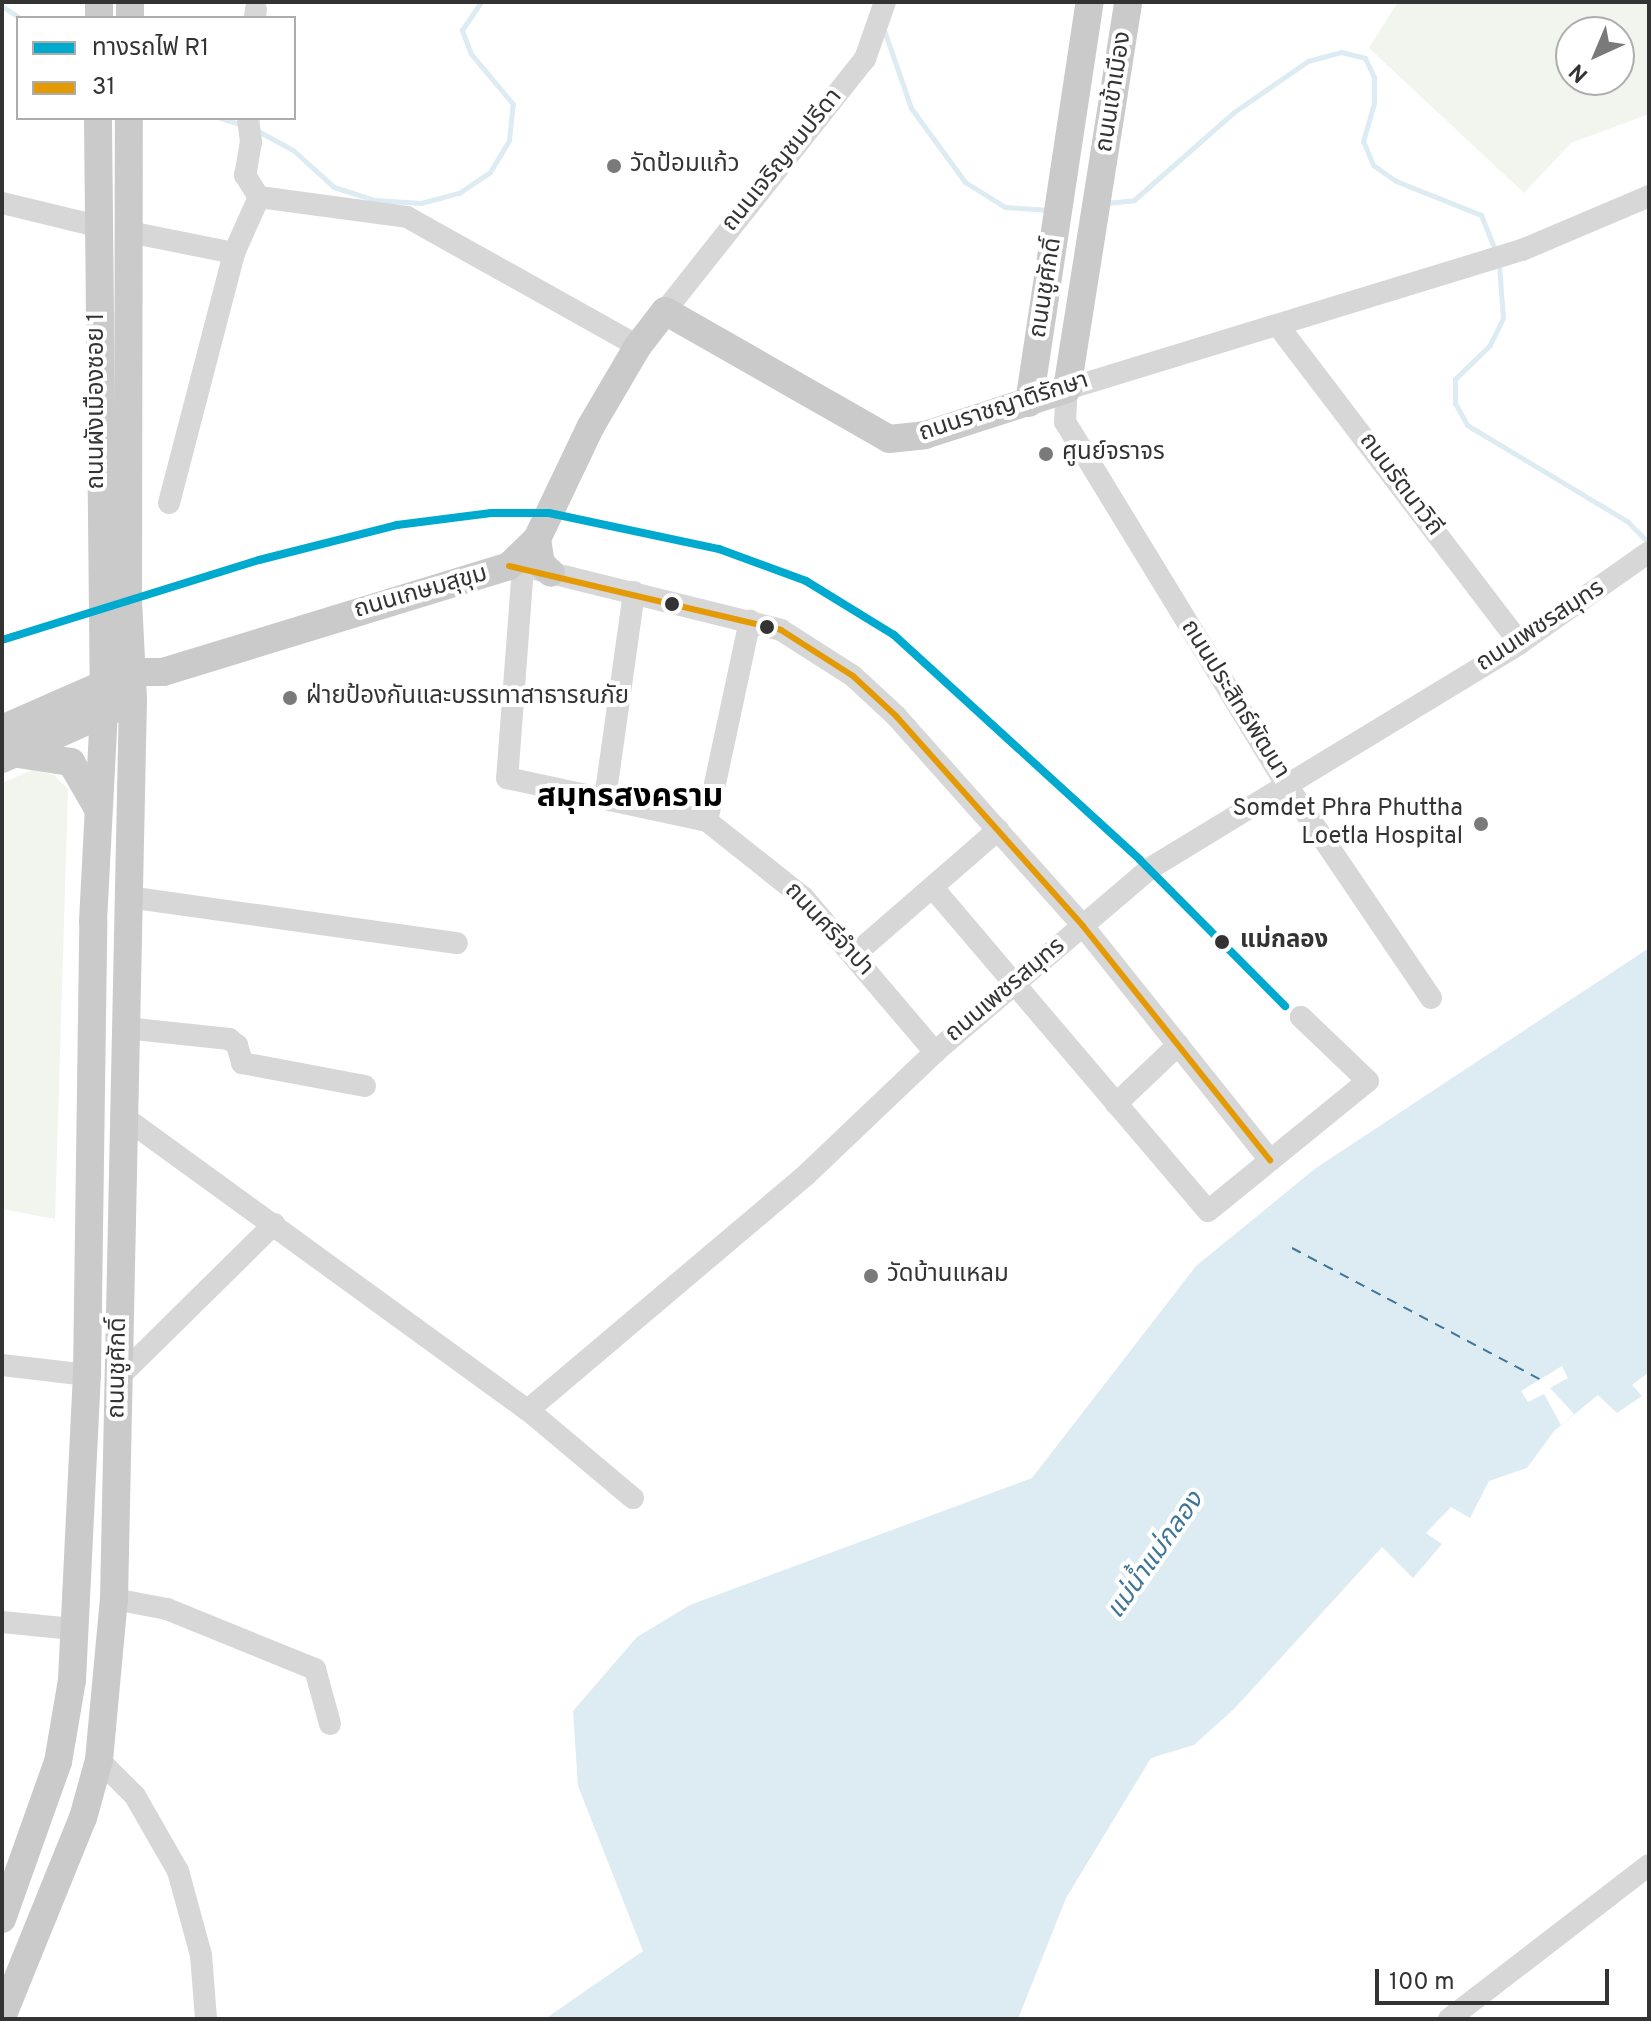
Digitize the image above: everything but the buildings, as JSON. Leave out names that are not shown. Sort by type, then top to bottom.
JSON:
[{"type":"main road","name":"ถนนเข้าเมือง","points":[[1065,174],[1090,2]]},
{"type":"main road","name":"ถนนเข้าเมือง","points":[[1101,182],[1128,2]]},
{"type":"main road","name":"ถนนผังเมืองซอย 1","points":[[98,120],[99,562],[104,713]]},
{"type":"main road","name":"ถนนผังเมืองซอย 1","points":[[129,126],[128,562],[133,686]]},
{"type":"main road","name":"ถนนชูศักดิ์","points":[[1029,403],[1065,174]]},
{"type":"main road","name":"ถนนชูศักดิ์","points":[[1067,389],[1101,182]]},
{"type":"main road","points":[[516,566],[537,539],[591,426],[638,346],[665,311]]},
{"type":"main road","name":"ถนนราชญาติรักษา","points":[[665,311],[889,439],[925,435],[1067,389]]},
{"type":"main road","points":[[537,539],[541,564],[551,573]]},
{"type":"main road","points":[[99,562],[128,562]]},
{"type":"main road","name":"ถนนเกษมสุขุม","points":[[133,686],[163,672],[516,566]]},
{"type":"main road","points":[[6,747],[102,684],[133,686]]},
{"type":"main road","name":"ถนนชูศักดิ์","points":[[2,2017],[83,1818],[99,1760],[114,1599],[133,686]]},
{"type":"main road","points":[[6,747],[104,713],[133,686]]},
{"type":"main road","name":"ถนนชูศักดิ์","points":[[2,1919],[58,1762],[72,1680],[87,1375],[93,921],[104,713]]},
{"type":"main road","points":[[6,747],[71,762],[99,812]]},
{"type":"main road","points":[[93,921],[128,910]]},
{"type":"street","name":"ถนนเจริญชมปรีดา","points":[[665,311],[865,59],[885,2]]},
{"type":"street","points":[[248,120],[251,142],[245,175],[259,197],[407,217],[638,346]]},
{"type":"street","name":"ถนนราชญาติรักษา","points":[[1067,389],[1279,327],[1370,293],[1522,250],[1649,196]]},
{"type":"street","points":[[169,503],[234,253],[259,197]]},
{"type":"street","points":[[2,203],[97,226]]},
{"type":"street","points":[[129,232],[234,253]]},
{"type":"street","name":"ถนนรัตนาวิถี","points":[[1279,327],[1520,643]]},
{"type":"street","name":"ถนนประสิทธ์พัฒนา","points":[[1067,389],[1065,422],[1286,784],[1431,998]]},
{"type":"street","name":"ถนนเพชรสมุทร","points":[[528,1410],[807,1174],[935,1052],[1149,869],[1520,643],[1646,554]]},
{"type":"street","name":"ถนนเกษมสุขุม","points":[[516,566],[634,592],[781,630],[853,676],[998,830],[1083,926],[1270,1160]]},
{"type":"street","name":"ถนนศรีจำปา","points":[[516,566],[507,778],[707,821],[803,897],[935,1052]]},
{"type":"street","points":[[605,799],[634,592]]},
{"type":"street","points":[[707,821],[750,621]]},
{"type":"street","points":[[854,955],[998,830]]},
{"type":"street","points":[[933,888],[1208,1211],[1368,1081],[1301,1017]]},
{"type":"street","points":[[128,910],[457,943]]},
{"type":"street","points":[[125,1028],[229,1039],[237,1045],[242,1063],[365,1086]]},
{"type":"street","points":[[1116,1104],[1178,1045]]},
{"type":"street","points":[[124,1117],[528,1410],[633,1498]]},
{"type":"street","points":[[119,1377],[274,1224]]},
{"type":"street","points":[[2,1365],[87,1375]]},
{"type":"street","points":[[114,1599],[167,1609],[315,1669],[330,1724]]},
{"type":"street","points":[[2,1622],[73,1629]]},
{"type":"street","points":[[99,1760],[135,1796],[178,1871],[201,1955],[206,2019]]},
{"type":"street","points":[[1449,2019],[1649,1865]]},
{"type":"shaded area","points":[[1398,2],[1649,2],[1649,114],[1571,143],[1524,193],[1369,48]]},
{"type":"shaded area","points":[[32,770],[54,775],[68,789],[55,1219],[2,1209],[2,783]]},
{"type":"water","name":"แม่น้ำแม่กลอง","points":[[1649,948],[1649,1372],[1632,1385],[1642,1396],[1617,1413],[1598,1395],[1554,1431],[1527,1468],[1489,1481],[1470,1518],[1451,1507],[1426,1533],[1442,1544],[1413,1578],[1382,1547],[1235,1708],[1194,1745],[1151,1758],[1066,1898],[1018,2019],[545,2019],[643,1951],[578,1786],[573,1711],[637,1637],[690,1605],[1032,1478],[1196,1266],[1316,1168]]},
{"type":"pier","points":[[1562,1366],[1568,1378],[1550,1388],[1574,1414],[1561,1425],[1544,1394],[1528,1402],[1521,1391]]},
{"type":"waterway","points":[[256,130],[293,150],[334,187],[374,200],[421,203],[459,193],[490,172],[509,140],[513,104],[471,54],[462,30],[481,2]]},
{"type":"waterway","points":[[2,6],[17,16]]},
{"type":"waterway","points":[[884,30],[911,108],[965,182],[1005,207],[1049,210]]},
{"type":"waterway","points":[[1107,203],[1134,200],[1234,112],[1308,61],[1341,52],[1365,58],[1374,77],[1374,103],[1363,141],[1373,165],[1396,181],[1481,215],[1496,252]]},
{"type":"waterway","points":[[227,120],[243,125]]},
{"type":"waterway","points":[[1499,265],[1503,318],[1490,345],[1455,379],[1455,403],[1467,425],[1627,521],[1649,543]]},
{"type":"ferry route","points":[[1292,1248],[1539,1379]]},
{"type":"rail line","name":"R1","points":[[2,640],[259,560],[397,525],[491,513],[549,513],[719,549],[806,581],[894,635],[1140,860],[1285,1006]]},
{"type":"transit line","name":"31","points":[[509,566],[781,630],[853,676],[896,716],[1083,926],[1270,1160]]},
{"type":"place","name":"วัดป้อมแก้ว","points":[[614,166]]},
{"type":"place","name":"ศูนย์จราจร","points":[[1046,454]]},
{"type":"place","name":"ฝ่ายป้องกันและบรรเทาสาธารณภัย","points":[[290,698]]},
{"type":"place","name":"Somdet Phra Phuttha Loetla Hospital","points":[[1481,824]]},
{"type":"place","name":"แม่กลอง","points":[[1222,942]]},
{"type":"place","name":"วัดบ้านแหลม","points":[[871,1276]]},
{"type":"district","name":"สมุทรสงคราม","points":[[630,798]]}]
